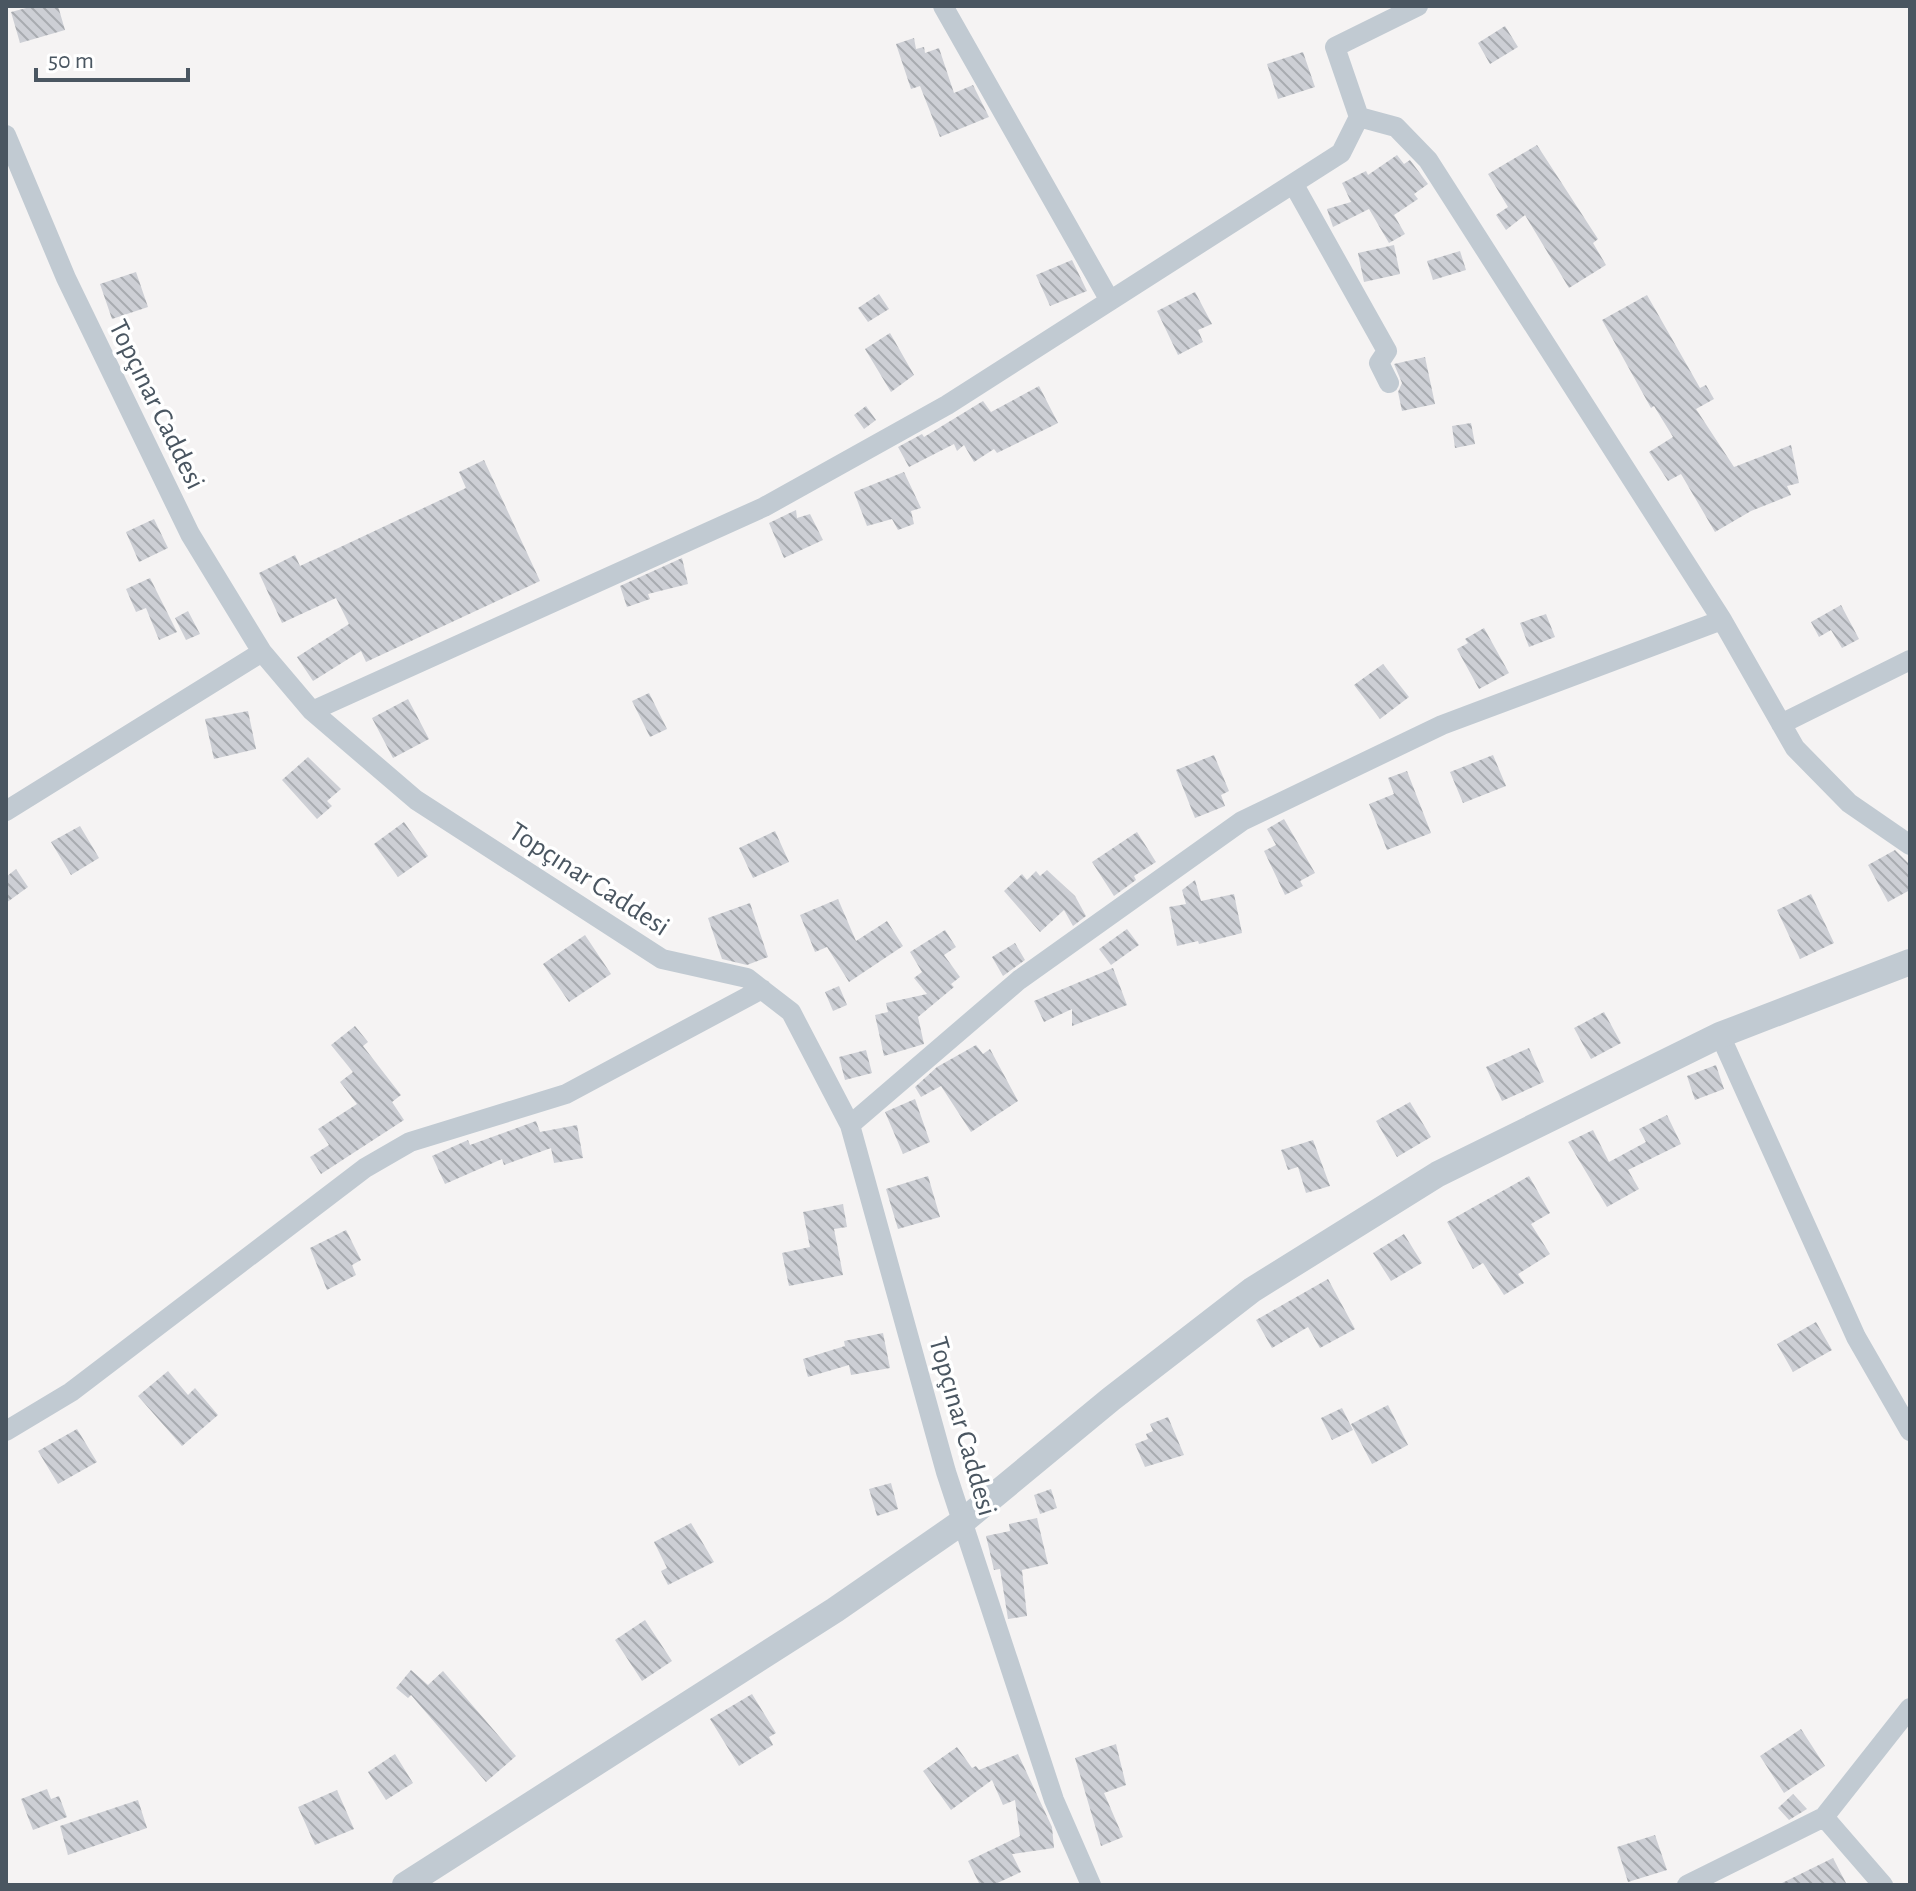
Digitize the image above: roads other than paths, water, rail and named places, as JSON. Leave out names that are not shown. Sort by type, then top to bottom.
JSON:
[{"type":"street","points":[[943,6],[1109,299]]},
{"type":"street","points":[[312,711],[764,507],[947,405],[1109,299],[1294,185],[1341,153],[1359,117],[1335,47],[1418,6]]},
{"type":"street","points":[[1359,117],[1396,127],[1428,160],[1722,620],[1795,748],[1849,803],[1910,845]]},
{"type":"street","name":"Topçınar Caddesi","points":[[6,135],[66,278],[190,534],[262,652],[312,711],[416,800],[662,959],[747,978],[791,1012],[850,1125],[962,1522],[1054,1800],[1091,1885]]},
{"type":"street","points":[[1294,185],[1387,351],[1379,363],[1389,383]]},
{"type":"street","points":[[850,1125],[1019,980],[1242,821],[1442,725],[1722,620]]},
{"type":"street","points":[[6,811],[262,652]]},
{"type":"street","points":[[1781,724],[1910,660]]},
{"type":"street","points":[[405,1885],[822,1619],[962,1522],[1111,1399],[1252,1290],[1438,1174],[1720,1035],[1910,962]]},
{"type":"street","points":[[6,1431],[71,1392],[365,1168],[410,1142],[566,1094],[762,989]]},
{"type":"street","points":[[1720,1035],[1856,1337],[1910,1431]]},
{"type":"street","points":[[1687,1885],[1824,1817],[1910,1708]]},
{"type":"street","points":[[1824,1817],[1883,1885]]}]
